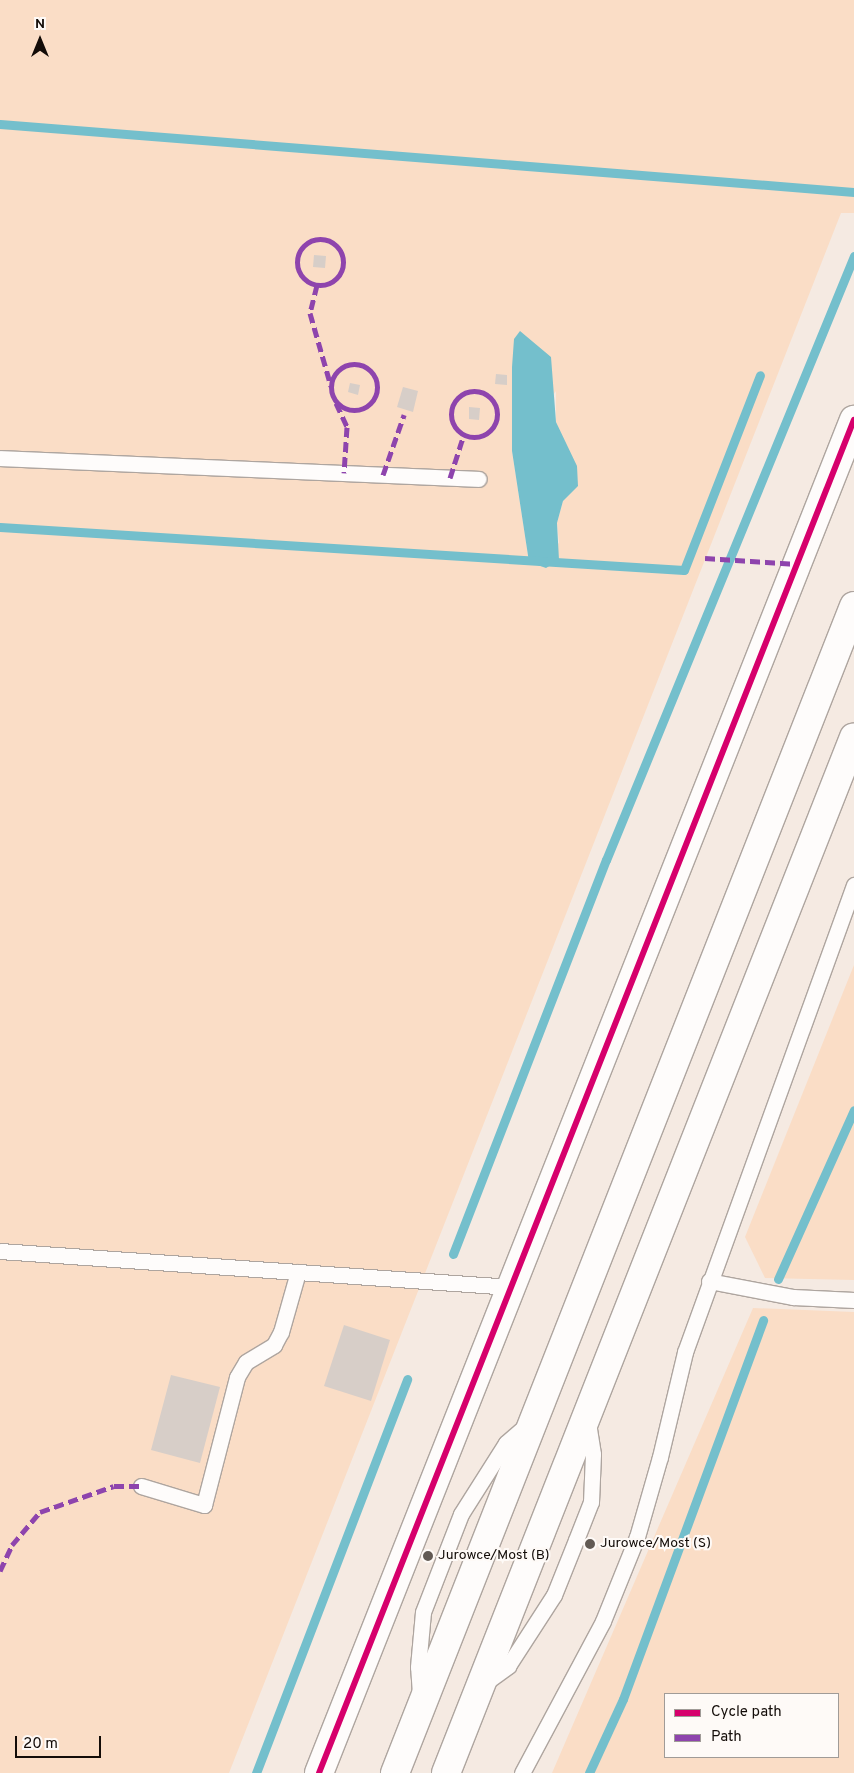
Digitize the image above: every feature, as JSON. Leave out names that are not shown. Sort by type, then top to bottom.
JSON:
[{"type":"main road","points":[[319,1773],[854,420]]},
{"type":"main road","points":[[395,1773],[854,606]]},
{"type":"main road","points":[[446,1773],[854,737]]},
{"type":"lane","points":[[0,458],[479,479]]},
{"type":"lane","points":[[522,1773],[603,1621],[637,1537],[660,1457],[685,1352],[709,1281],[751,1178],[854,885]]},
{"type":"lane","points":[[0,1251],[512,1287]]},
{"type":"lane","points":[[141,1486],[204,1505],[237,1377],[246,1362],[274,1345],[282,1332],[298,1272]]},
{"type":"lane","points":[[709,1281],[793,1298],[854,1300]]},
{"type":"lane","points":[[480,1687],[508,1666],[554,1595],[591,1502],[593,1454],[586,1416]]},
{"type":"shaded area","points":[[0,0],[854,0],[854,213],[841,213],[229,1773],[0,1773]],"holes":[[[556,391],[556,422],[578,485],[563,501],[557,523],[559,543],[529,562],[512,451]]]},
{"type":"shaded area","points":[[854,965],[854,1280],[765,1278],[745,1237]]},
{"type":"shaded area","points":[[753,1308],[854,1312],[854,1773],[552,1773]]},
{"type":"water","points":[[520,331],[551,357],[556,422],[577,466],[578,486],[563,501],[557,523],[559,560],[546,568],[529,562],[512,451],[512,367],[514,339]]},
{"type":"building","points":[[314,255],[326,256],[325,268],[313,267]]},
{"type":"building","points":[[496,374],[507,375],[507,385],[495,384]]},
{"type":"building","points":[[350,383],[360,385],[358,395],[348,392]]},
{"type":"building","points":[[403,387],[418,391],[413,412],[397,407]]},
{"type":"building","points":[[469,407],[480,408],[479,420],[469,419]]},
{"type":"building","points":[[344,1325],[390,1340],[371,1401],[324,1386]]},
{"type":"building","points":[[171,1375],[220,1387],[200,1463],[151,1450]]},
{"type":"waterway","points":[[0,124],[854,192]]},
{"type":"waterway","points":[[453,1254],[606,860],[854,256]]},
{"type":"waterway","points":[[0,527],[684,570],[760,375]]},
{"type":"waterway","points":[[778,1279],[854,1110]]},
{"type":"waterway","points":[[589,1773],[623,1699],[763,1320]]},
{"type":"waterway","points":[[256,1773],[407,1379]]},
{"type":"marked path","points":[[320,239],[333,243],[339,249],[343,262],[339,275],[333,281],[320,285],[307,281],[301,275],[297,262],[301,249],[307,243],[320,239]]},
{"type":"marked path","points":[[317,285],[310,313],[331,386]]},
{"type":"marked path","points":[[354,364],[367,368],[373,374],[377,387],[373,400],[367,406],[354,410],[341,406],[335,400],[331,387],[335,374],[341,368],[354,364]]},
{"type":"marked path","points":[[474,391],[487,395],[493,401],[497,414],[493,427],[487,433],[474,437],[461,433],[455,427],[451,414],[455,401],[461,395],[474,391]]},
{"type":"marked path","points":[[336,403],[347,427],[344,473]]},
{"type":"marked path","points":[[383,475],[404,415]]},
{"type":"marked path","points":[[450,478],[464,434]]},
{"type":"marked path","points":[[705,558],[797,564]]},
{"type":"marked path","points":[[0,1571],[12,1545],[40,1512],[114,1486],[141,1486]]},
{"type":"cycle path","points":[[319,1773],[854,420]]},
{"type":"place","name":"Jurowce/Most (S)","points":[[590,1544]]},
{"type":"place","name":"Jurowce/Most (B)","points":[[428,1556]]}]
